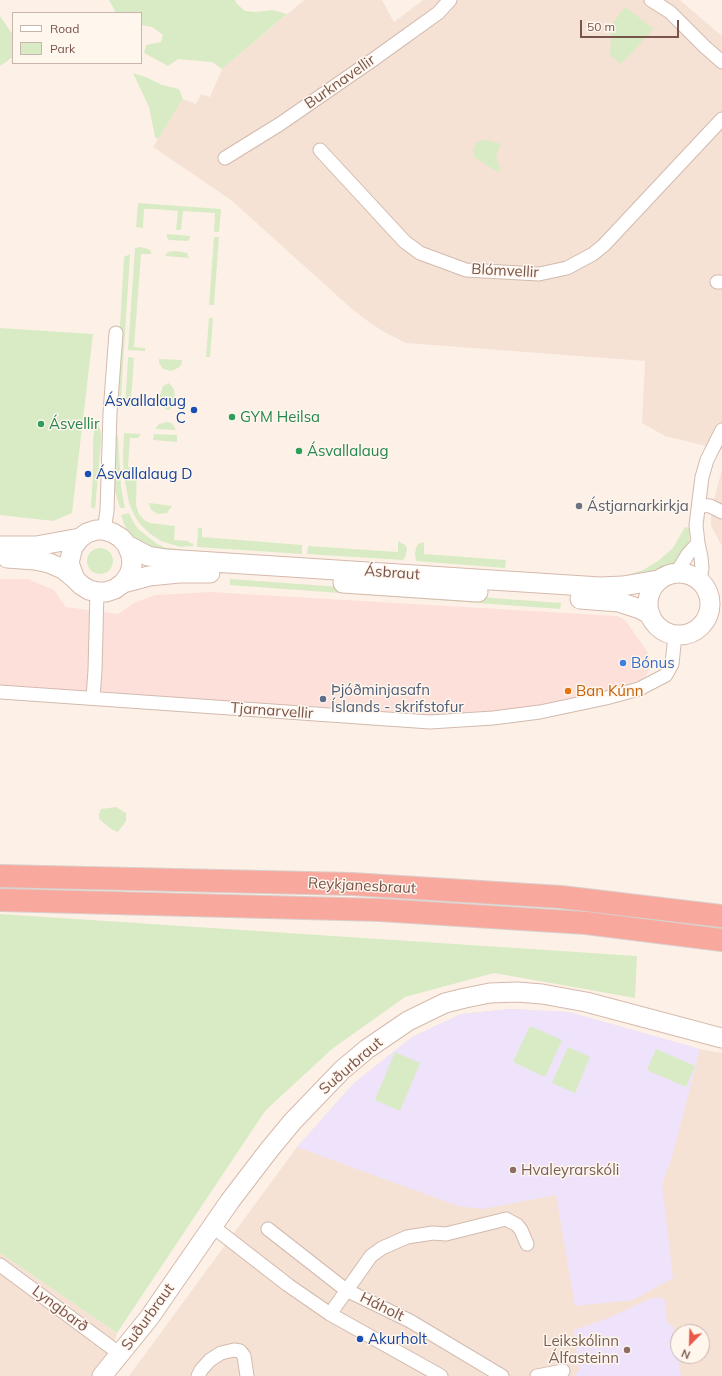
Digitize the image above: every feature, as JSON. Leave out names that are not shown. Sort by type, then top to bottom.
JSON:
[{"type":"highway","name":"Reykjanesbraut","points":[[0,876],[352,884],[560,897],[722,916]]},
{"type":"highway","name":"Reykjanesbraut","points":[[0,900],[380,910],[586,923],[722,940]]},
{"type":"street","name":"Burknavellir","points":[[225,158],[280,124],[367,63],[438,13],[450,0]]},
{"type":"street","points":[[651,0],[670,12],[722,62]]},
{"type":"street","name":"Blómvellir","points":[[320,150],[406,242],[420,253],[466,270],[539,274],[567,268],[593,254],[604,245],[722,119]]},
{"type":"street","points":[[104,530],[116,333]]},
{"type":"street","points":[[700,580],[702,568],[696,525],[702,477],[707,460],[722,430]]},
{"type":"street","points":[[699,505],[710,506],[722,512]]},
{"type":"street","points":[[0,558],[35,560],[49,563],[63,569],[81,585],[89,590],[106,592],[115,589],[123,583],[129,575],[132,565],[128,545],[122,538],[114,533],[104,530],[96,530],[87,533],[80,538],[73,547],[70,557],[70,568],[75,579]]},
{"type":"street","points":[[0,546],[36,546],[80,538]]},
{"type":"street","points":[[677,572],[688,554],[698,543]]},
{"type":"street","name":"Ásbraut","points":[[128,545],[148,556],[166,559],[409,574],[506,582],[600,588],[658,580]]},
{"type":"street","points":[[677,572],[689,574],[700,580],[716,598],[710,607],[708,617],[695,631],[686,634],[675,635],[664,631],[656,624],[648,607],[650,592],[658,580],[677,572]]},
{"type":"street","name":"Ásbraut","points":[[123,583],[149,576],[179,573],[228,574],[368,585],[604,600],[628,605],[650,614]]},
{"type":"street","points":[[93,698],[97,592]]},
{"type":"street","points":[[703,624],[722,620]]},
{"type":"street","name":"Tjarnarvellir","points":[[0,692],[430,722],[493,718],[540,712],[640,689],[666,675],[672,664],[675,635]]},
{"type":"street","name":"Suðurbraut","points":[[102,1376],[149,1318],[212,1226],[269,1150],[307,1106],[342,1070],[367,1049],[394,1030],[427,1011],[445,1003],[490,993],[517,992],[542,994],[586,1002],[722,1038]]},
{"type":"street","points":[[330,1314],[371,1256],[382,1248],[407,1237],[426,1233],[446,1234],[506,1219],[517,1225],[522,1230],[527,1244]]},
{"type":"street","name":"Háholt","points":[[212,1226],[288,1285],[330,1314],[441,1376]]},
{"type":"street","name":"Háholt","points":[[268,1229],[346,1290],[410,1321],[502,1376]]},
{"type":"street","name":"Lyngbarð","points":[[0,1265],[120,1354]]},
{"type":"street","points":[[198,1376],[210,1360],[222,1353],[234,1350],[240,1351],[244,1356],[247,1376]]},
{"type":"street","points":[[537,1376],[563,1371]]},
{"type":"shaded area","points":[[304,0],[382,0],[394,22],[423,0],[680,0],[722,36],[722,450],[665,436],[642,423],[645,361],[406,343],[386,333],[352,309],[231,200],[153,147],[183,99],[196,104],[201,94],[210,97],[222,69]]},
{"type":"shaded area","points":[[722,469],[722,546],[711,526],[711,511]]},
{"type":"shaded area","points":[[0,579],[28,579],[54,590],[66,607],[118,614],[134,603],[155,595],[210,592],[617,616],[625,620],[647,651],[651,665],[646,676],[637,683],[567,701],[505,712],[415,717],[0,687]]},
{"type":"shaded area","points":[[510,1009],[569,1012],[700,1049],[722,1053],[722,1376],[129,1376],[297,1147],[354,1083],[412,1037],[461,1014]]},
{"type":"shaded area","name":"Hvaleyrarskóli","points":[[510,1009],[569,1012],[700,1049],[673,1154],[662,1185],[673,1278],[633,1300],[575,1306],[556,1195],[482,1209],[458,1206],[297,1147],[354,1083],[412,1037],[461,1014]]},
{"type":"shaded area","points":[[0,1253],[117,1333],[110,1360],[95,1376],[0,1376]]},
{"type":"shaded area","name":"Leikskólinn Álfasteinn","points":[[658,1297],[665,1300],[667,1323],[670,1324],[670,1364],[679,1364],[681,1376],[574,1376],[579,1371],[574,1330],[606,1319],[647,1300]]},
{"type":"green space","points":[[109,0],[235,0],[236,3],[245,11],[256,12],[273,10],[287,14],[222,69],[212,62],[178,59],[168,66],[144,53],[146,45],[161,42],[163,35],[152,27],[142,25],[142,12],[115,12]]},
{"type":"green space","points":[[625,7],[654,29],[621,64],[610,55],[611,35],[607,31]]},
{"type":"green space","points":[[0,16],[12,34],[12,58],[0,66]]},
{"type":"green space","points":[[133,73],[162,85],[179,89],[183,99],[158,139],[155,137],[149,107]]},
{"type":"green space","points":[[481,140],[501,144],[496,155],[501,173],[474,157],[474,147],[476,143]]},
{"type":"green space","points":[[138,203],[221,209],[219,232],[214,232],[215,213],[183,211],[181,230],[176,230],[178,211],[154,209],[144,209],[143,228],[136,227]]},
{"type":"green space","points":[[167,234],[190,236],[190,238],[188,241],[169,240],[167,238]]},
{"type":"green space","points":[[214,237],[219,237],[214,305],[209,305]]},
{"type":"green space","points":[[140,247],[148,249],[151,251],[151,254],[141,254],[134,347],[145,348],[145,351],[128,350],[135,248]]},
{"type":"green space","points":[[176,251],[187,253],[189,258],[165,256],[168,252]]},
{"type":"green space","points":[[130,254],[121,397],[116,396],[124,257]]},
{"type":"green space","points":[[209,318],[213,318],[210,357],[206,357]]},
{"type":"green space","name":"Ásvellir","points":[[0,328],[93,334],[72,513],[53,521],[0,515]]},
{"type":"green space","points":[[128,357],[134,358],[131,400],[141,400],[140,403],[125,407]]},
{"type":"green space","points":[[159,359],[182,360],[181,365],[178,368],[171,371],[163,369],[159,363]]},
{"type":"green space","points":[[169,383],[174,389],[175,398],[172,407],[167,410],[161,405],[160,395],[163,386]]},
{"type":"green space","points":[[95,422],[101,432],[101,442],[95,509],[91,507]]},
{"type":"green space","points":[[167,422],[172,423],[176,430],[155,429],[159,424]]},
{"type":"green space","points":[[124,433],[141,434],[138,438],[130,438],[128,467],[137,468],[136,505],[139,514],[144,520],[150,523],[175,526],[174,540],[189,541],[189,543],[193,543],[193,546],[180,547],[161,541],[149,533],[134,515],[129,503],[124,476]]},
{"type":"green space","points":[[154,434],[177,435],[177,442],[153,440]]},
{"type":"green space","points":[[118,435],[121,487],[125,508],[120,508],[114,488],[115,437]]},
{"type":"green space","points":[[149,503],[172,506],[167,513],[158,514],[151,510]]},
{"type":"green space","points":[[129,513],[138,529],[156,543],[164,547],[192,551],[192,556],[147,552],[129,533],[124,524],[121,515]]},
{"type":"green space","points":[[685,527],[690,528],[689,541],[687,547],[675,564],[659,573],[623,584],[422,568],[420,565],[589,579],[621,577],[643,570],[658,561],[673,548]]},
{"type":"green space","points":[[198,528],[202,528],[202,537],[302,545],[302,554],[197,547]]},
{"type":"green space","points":[[398,541],[407,548],[406,555],[403,560],[307,554],[308,546],[398,552]]},
{"type":"green space","points":[[422,542],[424,543],[424,554],[506,560],[505,568],[416,561],[416,548],[418,544]]},
{"type":"green space","points":[[100,548],[109,552],[113,561],[109,570],[100,574],[91,570],[87,561],[91,552]]},
{"type":"green space","points":[[230,579],[561,603],[560,609],[230,585]]},
{"type":"green space","points":[[116,807],[126,813],[126,821],[118,832],[111,829],[99,819],[101,809]]},
{"type":"green space","points":[[0,914],[637,956],[635,998],[494,973],[405,997],[332,1049],[265,1111],[117,1333],[0,1253]]},
{"type":"green space","points":[[530,1026],[562,1040],[545,1077],[513,1062]]},
{"type":"green space","points":[[568,1047],[590,1057],[575,1093],[552,1083]]},
{"type":"green space","points":[[656,1049],[695,1066],[686,1087],[647,1070]]},
{"type":"green space","points":[[395,1052],[420,1063],[400,1111],[375,1100]]},
{"type":"place","name":"Ásvallalaug C","points":[[194,410]]},
{"type":"place","name":"GYM Heilsa","points":[[232,417]]},
{"type":"place","name":"Ásvellir","points":[[41,424]]},
{"type":"place","name":"Ásvallalaug","points":[[299,451]]},
{"type":"place","name":"Ásvallalaug D","points":[[88,474]]},
{"type":"place","name":"Ástjarnarkirkja","points":[[579,506]]},
{"type":"place","name":"Bónus","points":[[623,663]]},
{"type":"place","name":"Ban Kúnn","points":[[568,691]]},
{"type":"place","name":"Þjóðminjasafn Íslands - skrifstofur","points":[[323,699]]},
{"type":"place","name":"Hvaleyrarskóli","points":[[513,1170]]},
{"type":"place","name":"Akurholt","points":[[360,1339]]},
{"type":"place","name":"Leikskólinn Álfasteinn","points":[[627,1350]]}]
